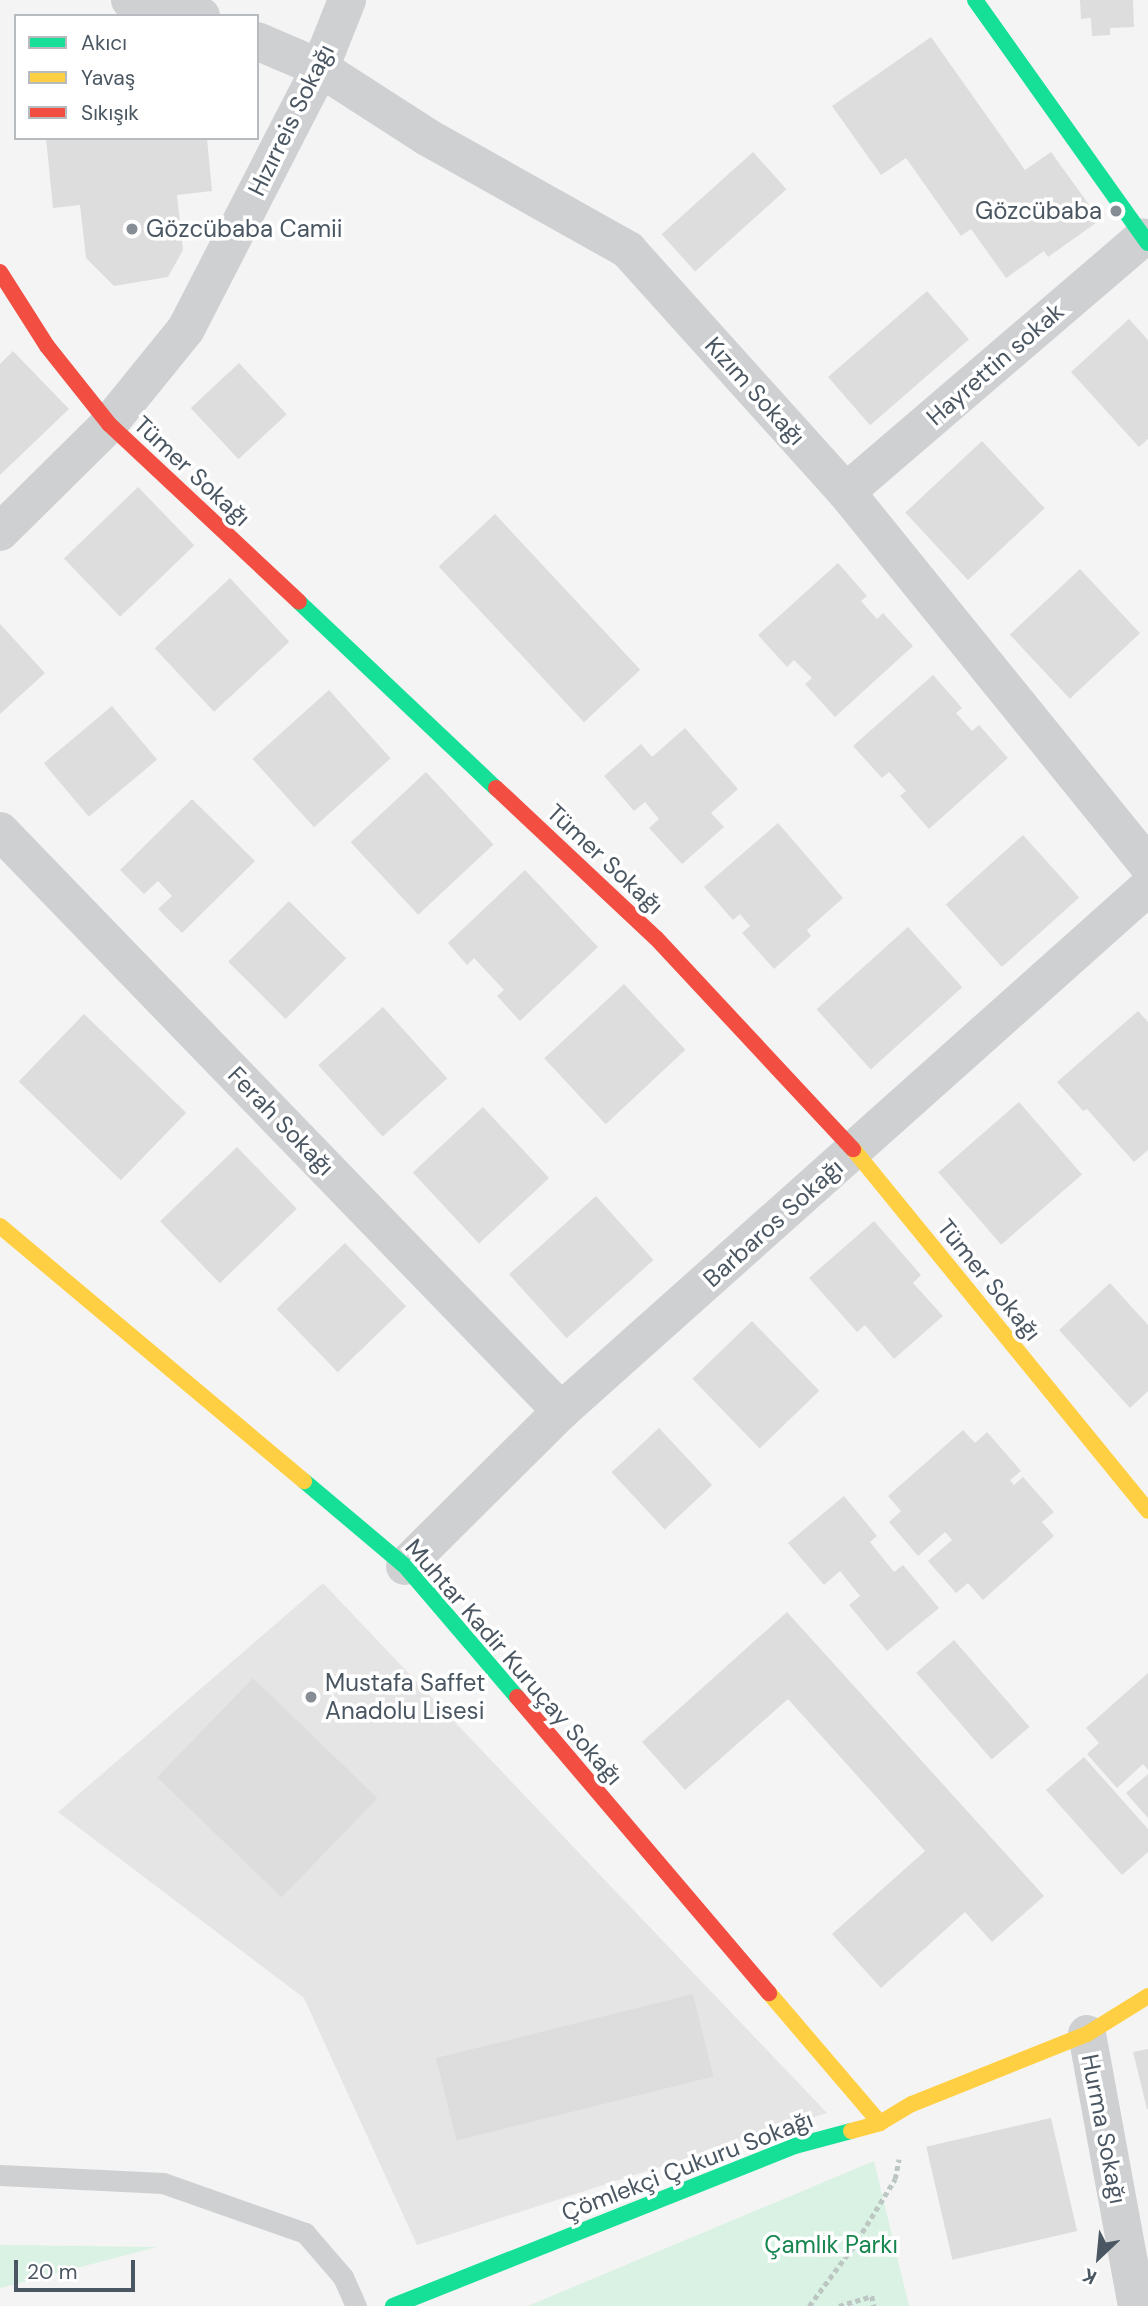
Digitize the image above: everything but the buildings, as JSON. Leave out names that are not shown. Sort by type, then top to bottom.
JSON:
[{"type":"street","points":[[130,0],[185,8],[197,14]]},
{"type":"street","name":"Hızırreis Sokağı","points":[[0,532],[109,424],[186,329],[320,68],[347,0]]},
{"type":"street","points":[[975,0],[1146,240]]},
{"type":"street","name":"Kızım Sokağı","points":[[259,42],[320,68],[427,137],[628,250],[846,492],[1148,865]]},
{"type":"street","name":"Hayrettin sokak","points":[[846,492],[1146,240]]},
{"type":"street","name":"Tümer Sokağı","points":[[0,272],[47,346],[109,424],[656,938],[854,1150],[1148,1511]]},
{"type":"street","name":"Ferah Sokağı","points":[[0,831],[561,1411]]},
{"type":"street","name":"Barbaros Sokağı","points":[[405,1566],[561,1411],[1148,887]]},
{"type":"street","name":"Muhtar Kadir Kuruçay Sokağı","points":[[0,1226],[405,1566],[880,2123]]},
{"type":"street","name":"Çömlekçi Çukuru Sokağı","points":[[393,2306],[794,2146],[880,2123],[912,2104],[1087,2034],[1148,1996]]},
{"type":"street","name":"Hurma Sokağı","points":[[1087,2034],[1138,2306]]},
{"type":"lane","points":[[0,2175],[163,2183],[305,2233],[343,2277],[356,2306]]},
{"type":"path","points":[[809,2306],[853,2247],[895,2179],[912,2104]]},
{"type":"path","points":[[839,2306],[872,2296],[874,2306]]},
{"type":"shaded area","points":[[323,1583],[827,2113],[417,2245],[304,1998],[58,1812]]},
{"type":"green space","name":"Çamlık Parkı","points":[[874,2161],[909,2306],[528,2306]]},
{"type":"green space","points":[[0,2245],[157,2247],[0,2288]]},
{"type":"traffic: fast","points":[[975,0],[1148,243]]},
{"type":"traffic: fast","points":[[299,602],[496,788]]},
{"type":"traffic: fast","points":[[304,1481],[405,1566],[517,1697]]},
{"type":"traffic: fast","points":[[393,2306],[795,2146],[851,2131]]},
{"type":"traffic: slow","points":[[853,1149],[1148,1511]]},
{"type":"traffic: slow","points":[[0,1226],[304,1481]]},
{"type":"traffic: slow","points":[[769,1993],[880,2123]]},
{"type":"traffic: slow","points":[[851,2131],[880,2123],[912,2104],[1087,2034],[1148,1996]]},
{"type":"traffic: jam","points":[[0,272],[47,346],[109,424],[299,602]]},
{"type":"traffic: jam","points":[[496,788],[656,938],[853,1149]]},
{"type":"traffic: jam","points":[[517,1697],[769,1993]]},
{"type":"place","name":"Gözcübaba","points":[[1116,211]]},
{"type":"place","name":"Gözcübaba Camii","points":[[132,229]]},
{"type":"place","name":"Mustafa Saffet Anadolu Lisesi","points":[[311,1697]]}]
